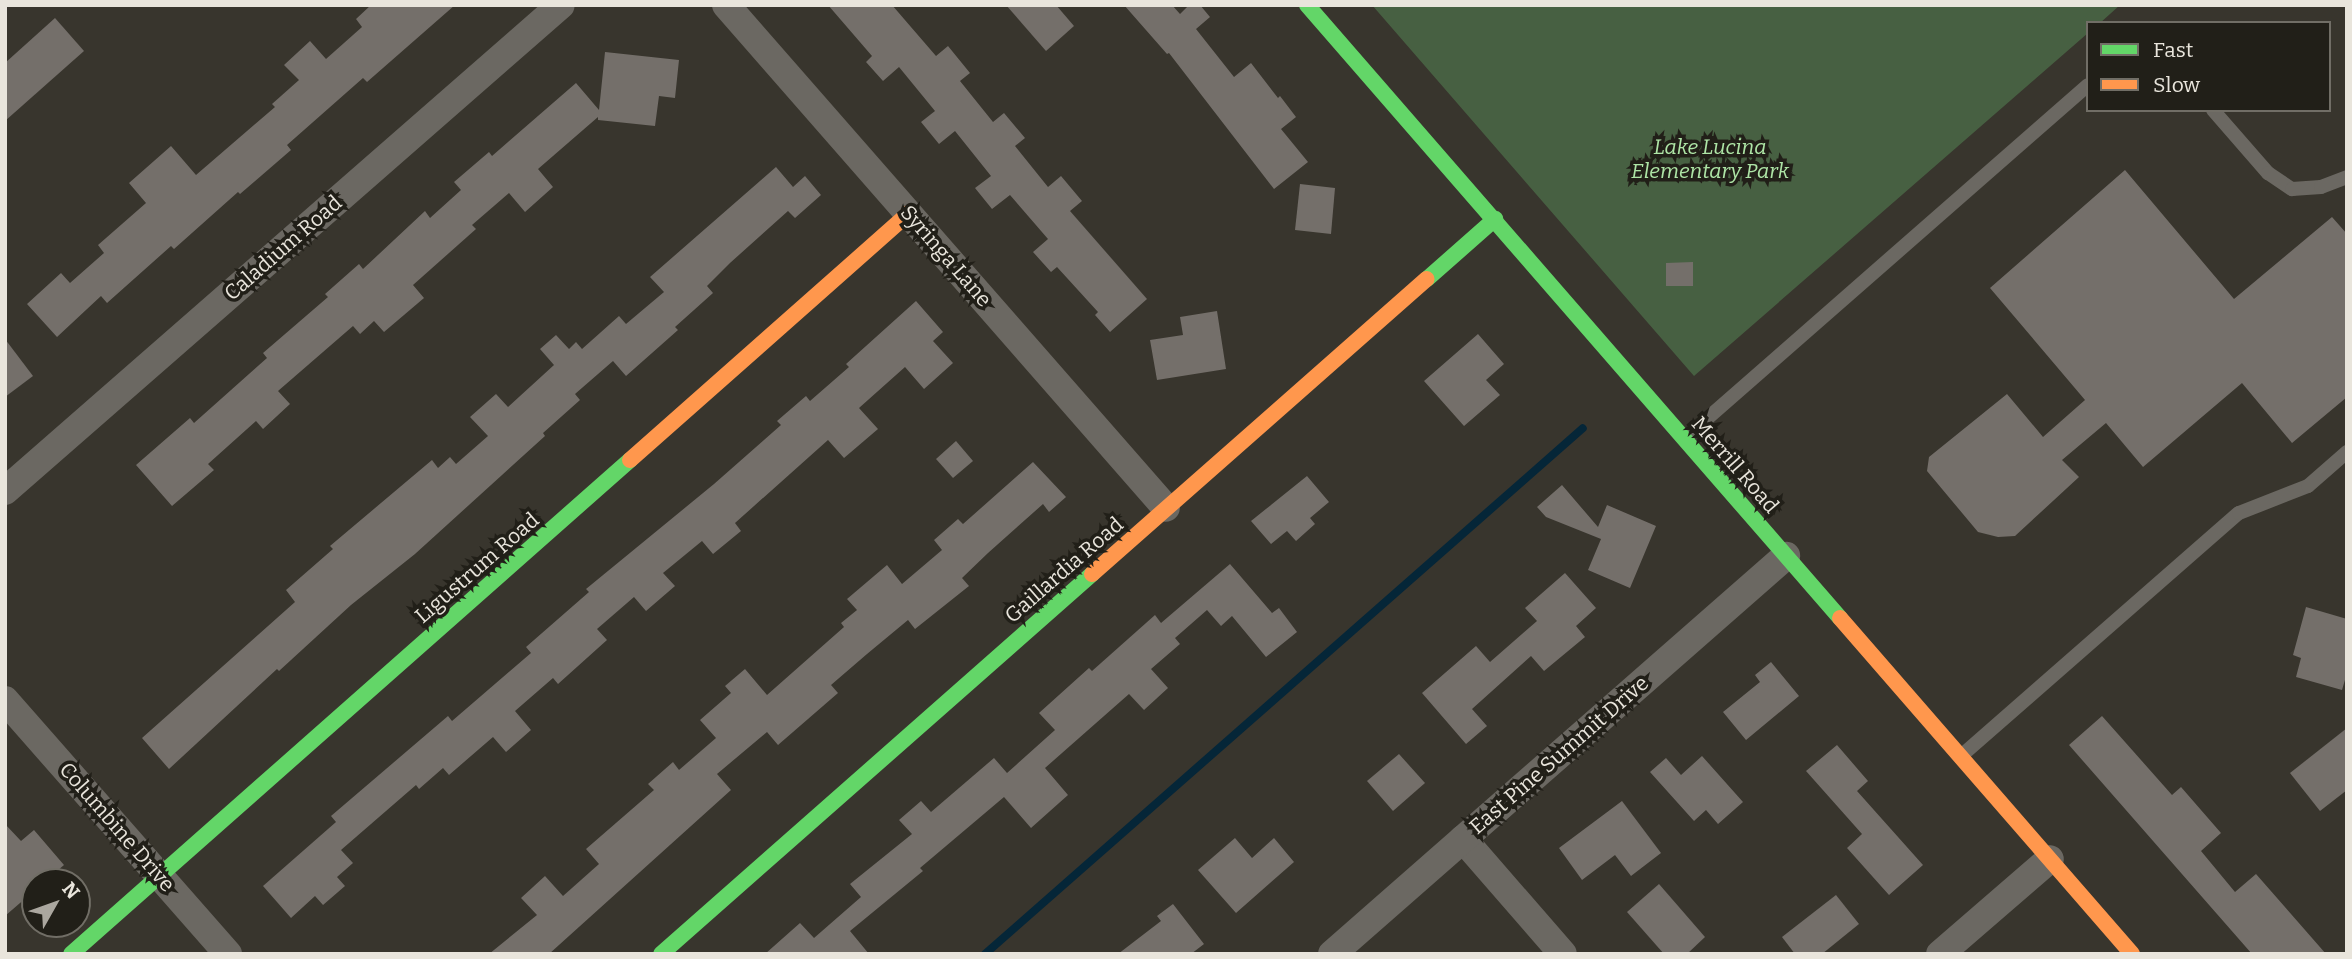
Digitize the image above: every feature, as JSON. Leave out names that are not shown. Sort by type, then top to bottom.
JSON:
[{"type":"street","name":"Caladium Road","points":[[5,491],[561,5]]},
{"type":"street","name":"Syringa Lane","points":[[726,5],[1166,508]]},
{"type":"street","name":"Merrill Road","points":[[1307,5],[2132,954]]},
{"type":"street","name":"Ligustrum Road","points":[[71,954],[909,213]]},
{"type":"street","name":"Gaillardia Road","points":[[661,954],[1495,219]]},
{"type":"street","name":"East Pine Summit Drive","points":[[1332,954],[1786,556]]},
{"type":"street","name":"Columbine Drive","points":[[5,700],[228,954]]},
{"type":"street","points":[[1463,839],[1563,954]]},
{"type":"street","points":[[1940,954],[2050,859]]},
{"type":"lane","points":[[1684,439],[2086,87]]},
{"type":"lane","points":[[2215,112],[2268,173],[2292,189],[2321,187],[2347,177]]},
{"type":"lane","points":[[1960,757],[2239,513],[2308,486],[2347,452]]},
{"type":"green space","name":"Lake Lucina Elementary Park","points":[[1372,5],[2120,5],[2102,21],[2086,21],[2086,35],[1694,376]]},
{"type":"building","points":[[371,5],[455,5],[367,82],[363,78],[287,145],[291,150],[240,194],[238,192],[174,249],[171,246],[107,303],[101,296],[57,337],[27,304],[61,273],[70,283],[104,253],[98,245],[146,203],[129,183],[171,146],[196,175],[275,107],[272,104],[299,80],[284,65],[310,41],[326,59],[362,27],[356,19]]},
{"type":"building","points":[[828,5],[892,5],[936,56],[948,46],[970,73],[960,81],[993,122],[1004,113],[1025,138],[1015,146],[1048,187],[1061,176],[1082,201],[1070,211],[1147,299],[1110,332],[1095,315],[1098,312],[1057,267],[1051,272],[1033,252],[1048,239],[1010,195],[992,209],[975,188],[991,176],[955,131],[939,144],[921,122],[935,111],[899,67],[883,81],[866,62],[872,56]]},
{"type":"building","points":[[1006,5],[1056,5],[1074,26],[1046,51]]},
{"type":"building","points":[[1124,5],[1172,5],[1180,14],[1189,5],[1200,5],[1210,17],[1196,29],[1234,77],[1251,63],[1278,98],[1280,96],[1296,117],[1281,129],[1308,162],[1274,189],[1169,53],[1167,54]]},
{"type":"building","points":[[55,18],[84,51],[5,121],[5,63]]},
{"type":"building","points":[[605,52],[679,60],[675,98],[659,96],[655,126],[598,120],[598,117],[538,169],[553,187],[525,212],[509,193],[472,225],[476,229],[413,285],[424,298],[384,332],[374,321],[360,334],[353,326],[278,391],[290,404],[263,429],[256,421],[208,464],[214,470],[172,506],[136,465],[190,418],[194,423],[267,358],[263,353],[328,297],[325,294],[359,264],[363,269],[425,211],[430,218],[461,190],[454,182],[489,152],[492,156],[576,83],[599,110]]},
{"type":"building","points":[[776,167],[793,187],[805,176],[821,195],[795,218],[788,211],[730,263],[707,286],[713,293],[675,327],[678,330],[626,376],[613,361],[575,394],[580,400],[543,433],[545,436],[415,554],[351,605],[279,671],[277,669],[169,769],[142,738],[295,602],[286,590],[333,549],[330,546],[432,460],[438,468],[450,457],[456,464],[488,436],[470,417],[496,394],[508,407],[554,365],[540,349],[556,335],[569,349],[576,342],[582,349],[619,316],[626,324],[664,292],[650,277]]},
{"type":"building","points":[[2125,170],[2234,299],[2332,217],[2347,234],[2347,397],[2292,443],[2242,383],[2143,467],[2106,423],[2062,460],[2079,477],[2015,536],[1998,537],[1978,532],[1927,471],[1929,457],[2007,394],[2043,437],[2085,400],[1990,288]]},
{"type":"building","points":[[1300,184],[1335,188],[1331,234],[1295,230]]},
{"type":"building","points":[[1693,262],[1693,286],[1666,286],[1666,263]]},
{"type":"building","points":[[916,301],[943,332],[933,341],[953,363],[924,389],[905,367],[859,408],[878,429],[844,458],[828,440],[735,523],[741,531],[713,554],[702,541],[663,573],[675,586],[646,611],[634,597],[597,629],[607,640],[558,684],[553,678],[515,711],[531,730],[506,752],[493,737],[449,775],[443,768],[419,789],[416,785],[341,850],[353,863],[337,877],[345,886],[323,905],[315,896],[291,918],[263,886],[336,822],[331,816],[448,716],[452,721],[531,653],[526,647],[589,592],[586,589],[714,484],[781,425],[777,421],[806,396],[810,401],[849,367],[846,364]]},
{"type":"building","points":[[1217,311],[1226,369],[1157,380],[1150,340],[1183,335],[1180,317]]},
{"type":"building","points":[[1478,334],[1504,364],[1486,380],[1500,395],[1464,426],[1424,381]]},
{"type":"building","points":[[5,339],[33,376],[5,397]]},
{"type":"building","points":[[956,441],[973,461],[953,478],[936,459]]},
{"type":"building","points":[[1033,462],[1066,497],[1049,512],[1043,504],[988,553],[962,578],[969,586],[915,629],[908,620],[867,654],[831,685],[838,693],[778,745],[767,732],[717,774],[731,790],[549,954],[489,954],[537,915],[521,898],[545,876],[563,896],[599,864],[586,849],[654,790],[648,784],[673,762],[679,770],[716,738],[700,720],[731,693],[725,686],[745,669],[767,695],[844,627],[841,623],[857,610],[847,599],[887,565],[902,584],[942,550],[934,540],[958,519],[963,524]]},
{"type":"building","points":[[1307,476],[1329,502],[1310,518],[1315,524],[1296,541],[1287,531],[1271,544],[1251,521]]},
{"type":"building","points":[[1562,485],[1598,527],[1607,505],[1656,526],[1630,588],[1588,570],[1601,539],[1546,517],[1537,507]]},
{"type":"building","points":[[1230,564],[1272,613],[1279,608],[1297,632],[1266,657],[1232,616],[1221,626],[1207,610],[1175,638],[1180,644],[1151,669],[1168,688],[1144,710],[1129,694],[1045,768],[1068,795],[1031,828],[1004,797],[920,868],[923,871],[850,931],[869,954],[765,954],[800,923],[814,938],[861,897],[850,884],[912,834],[899,820],[921,801],[931,812],[994,758],[1007,773],[1055,730],[1039,713],[1089,668],[1092,671],[1155,615],[1161,623]]},
{"type":"building","points":[[1565,573],[1596,608],[1576,626],[1585,637],[1544,671],[1531,656],[1472,709],[1487,726],[1466,744],[1422,693],[1476,646],[1490,662],[1537,621],[1525,608]]},
{"type":"building","points":[[2306,607],[2347,619],[2347,673],[2342,690],[2296,677],[2301,658],[2293,655]]},
{"type":"building","points":[[1771,662],[1799,696],[1746,740],[1723,712],[1760,682],[1755,675]]},
{"type":"building","points":[[2102,716],[2172,795],[2181,787],[2221,833],[2201,851],[2235,892],[2256,874],[2326,954],[2252,954],[2069,745]]},
{"type":"building","points":[[2347,728],[2347,790],[2320,811],[2290,773]]},
{"type":"building","points":[[1837,745],[1868,781],[1857,791],[1923,865],[1889,895],[1847,848],[1862,834],[1806,771]]},
{"type":"building","points":[[1399,754],[1425,783],[1393,811],[1367,781]]},
{"type":"building","points":[[1702,756],[1743,802],[1718,824],[1706,810],[1694,821],[1650,772],[1666,758],[1681,775]]},
{"type":"building","points":[[1622,801],[1661,853],[1631,876],[1615,855],[1582,880],[1559,848]]},
{"type":"building","points":[[5,824],[21,841],[34,830],[64,865],[60,868],[21,868],[21,902],[5,916]]},
{"type":"building","points":[[1235,838],[1252,858],[1274,838],[1294,862],[1236,913],[1198,870]]},
{"type":"building","points":[[1659,884],[1705,937],[1687,954],[1664,954],[1627,912]]},
{"type":"building","points":[[1836,895],[1859,924],[1822,954],[1795,954],[1782,937]]},
{"type":"building","points":[[1173,904],[1204,944],[1191,954],[1118,954],[1161,921],[1157,916]]},
{"type":"waterway","points":[[985,954],[1583,428]]},
{"type":"traffic: fast","points":[[1307,5],[1840,618]]},
{"type":"traffic: fast","points":[[1427,279],[1495,219]]},
{"type":"traffic: fast","points":[[71,954],[630,460]]},
{"type":"traffic: fast","points":[[661,954],[1092,574]]},
{"type":"traffic: slow","points":[[630,460],[909,213]]},
{"type":"traffic: slow","points":[[1092,574],[1427,279]]},
{"type":"traffic: slow","points":[[1840,618],[2132,954]]}]
